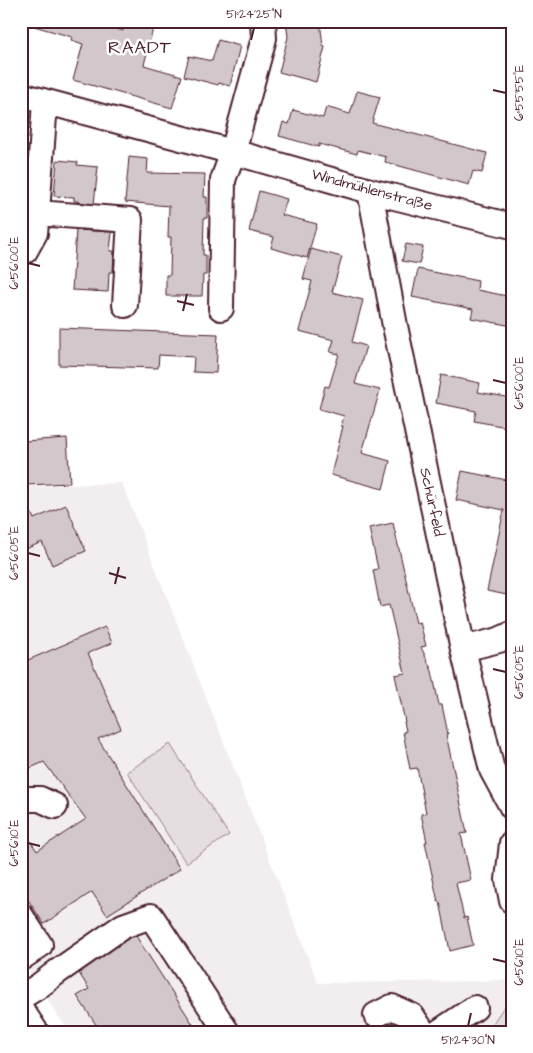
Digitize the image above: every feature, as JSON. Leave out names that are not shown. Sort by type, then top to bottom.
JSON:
[{"type":"street","points":[[221,308],[223,180],[233,152],[264,38],[263,21]]},
{"type":"street","name":"Windmühlenstraße","points":[[21,96],[233,152],[370,191],[512,226]]},
{"type":"street","points":[[21,252],[25,251],[35,233],[45,102]]},
{"type":"street","name":"Schürfeld","points":[[370,191],[394,326],[464,649],[492,770],[512,807]]},
{"type":"street","points":[[37,213],[130,220],[125,305]]},
{"type":"street","points":[[464,649],[499,640],[512,634]]},
{"type":"street","points":[[21,799],[40,799],[55,806]]},
{"type":"street","points":[[512,843],[508,880],[512,901]]},
{"type":"street","points":[[21,916],[40,945],[21,958]]},
{"type":"street","points":[[21,997],[123,926],[151,916],[227,1032]]},
{"type":"street","points":[[376,1015],[392,1007],[412,1016],[423,1032]]},
{"type":"street","points":[[439,1032],[475,1008]]},
{"type":"street","points":[[21,1009],[36,1032]]},
{"type":"shaded area","points":[[122,483],[318,983],[512,979],[512,995],[487,1032],[69,1032],[21,959],[21,487]]},
{"type":"shaded area","points":[[170,744],[229,835],[186,863],[127,772]]},
{"type":"shaded area","points":[[512,995],[512,1025],[506,1032],[487,1032]]},
{"type":"building","points":[[35,21],[90,21],[123,31],[125,21],[128,21],[153,28],[144,65],[182,76],[172,108],[73,80],[83,44],[71,40],[72,37],[34,26]]},
{"type":"building","points":[[286,21],[320,21],[323,46],[325,47],[316,82],[279,72],[288,37]]},
{"type":"building","points":[[218,40],[240,46],[230,86],[219,83],[218,85],[184,76],[189,56],[212,61]]},
{"type":"building","points":[[357,91],[380,97],[372,123],[487,153],[482,173],[473,171],[469,185],[385,162],[386,157],[358,150],[357,154],[319,144],[319,147],[279,136],[283,122],[289,124],[293,110],[323,118],[326,107],[350,114]]},
{"type":"building","points":[[129,157],[148,159],[147,173],[205,174],[204,197],[207,197],[207,218],[204,218],[203,255],[206,255],[206,275],[203,275],[202,296],[166,296],[166,275],[170,275],[171,237],[168,237],[169,206],[125,202]]},
{"type":"building","points":[[57,160],[78,162],[77,165],[98,167],[94,204],[74,201],[74,197],[54,196]]},
{"type":"building","points":[[259,191],[287,199],[282,215],[317,224],[307,258],[271,248],[274,237],[249,231]]},
{"type":"building","points":[[76,230],[112,232],[110,251],[114,251],[113,272],[109,272],[108,292],[72,290]]},
{"type":"building","points":[[406,244],[423,247],[419,264],[402,261]]},
{"type":"building","points":[[311,249],[342,257],[332,292],[363,300],[352,342],[366,346],[355,384],[380,390],[362,453],[390,461],[383,489],[331,475],[344,416],[319,409],[325,386],[329,387],[339,354],[330,352],[334,340],[299,331],[312,281],[303,279]]},
{"type":"building","points":[[418,269],[478,281],[477,290],[512,297],[512,326],[471,318],[473,309],[412,297]]},
{"type":"building","points":[[59,328],[218,334],[216,373],[193,372],[194,357],[159,355],[158,368],[59,365]]},
{"type":"building","points":[[441,375],[480,383],[478,392],[512,398],[512,428],[474,421],[476,411],[436,403]]},
{"type":"building","points":[[67,438],[70,483],[27,485],[25,441]]},
{"type":"building","points":[[462,471],[512,481],[512,596],[487,591],[504,510],[456,500]]},
{"type":"building","points":[[21,490],[34,519],[66,505],[86,551],[52,565],[42,542],[21,551]]},
{"type":"building","points":[[393,523],[416,623],[420,622],[426,646],[421,647],[432,671],[439,705],[442,705],[448,734],[446,734],[467,833],[461,834],[471,880],[456,883],[464,918],[467,917],[473,945],[450,951],[425,842],[427,842],[421,814],[426,813],[417,768],[410,769],[403,732],[406,731],[405,722],[395,675],[405,673],[389,605],[380,607],[373,570],[378,569],[369,528]]},
{"type":"building","points":[[105,627],[112,643],[88,653],[121,729],[98,739],[180,869],[107,915],[92,892],[44,924],[21,889],[21,827],[37,851],[86,819],[44,762],[21,772],[21,663]]},
{"type":"building","points":[[136,936],[198,1032],[101,1032],[77,996],[89,989],[79,973],[129,938]]},
{"type":"district","name":"RAADT","points":[[140,47]]}]
